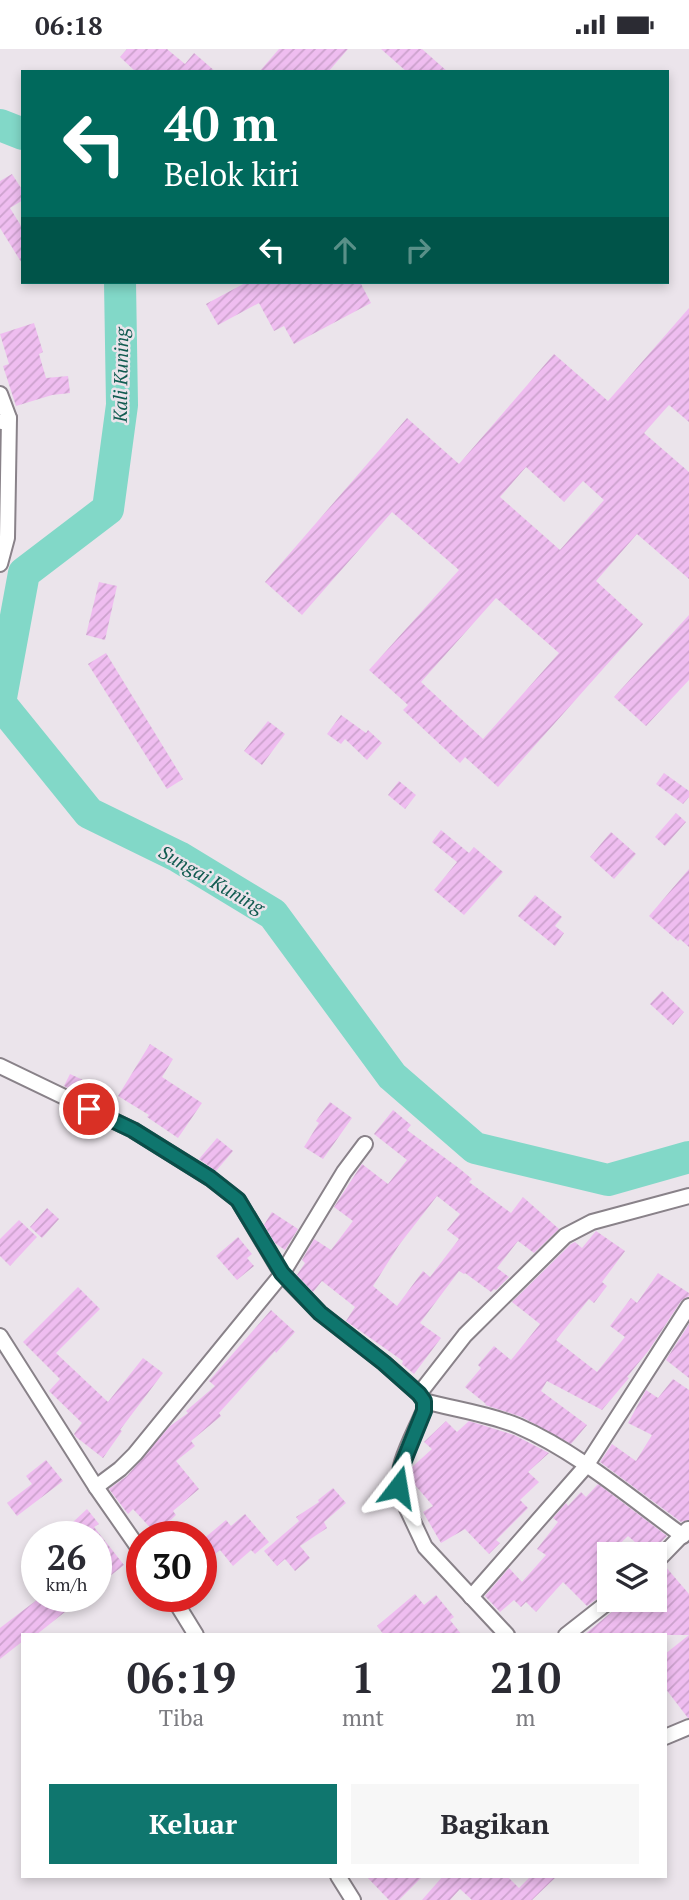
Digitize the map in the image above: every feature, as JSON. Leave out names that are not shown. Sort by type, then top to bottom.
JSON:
[{"type":"street","points":[[0,394],[5,420],[7,538],[0,564]]},
{"type":"street","points":[[0,1066],[133,1130],[210,1178],[238,1200],[282,1273],[320,1313],[384,1363],[421,1398],[516,1425],[542,1438],[686,1532],[667,1551]]},
{"type":"street","points":[[96,1487],[135,1454],[282,1273],[344,1172],[365,1144]]},
{"type":"street","points":[[505,1633],[425,1547],[398,1487],[401,1468],[424,1411],[421,1398],[466,1335],[565,1237],[592,1222],[689,1196]]},
{"type":"street","points":[[471,1597],[586,1466],[689,1306]]},
{"type":"street","points":[[0,1336],[126,1530]]},
{"type":"street","points":[[569,1633],[597,1611]]},
{"type":"street","points":[[182,1612],[196,1633]]},
{"type":"street","points":[[667,1736],[689,1727]]},
{"type":"street","points":[[339,1878],[353,1900]]},
{"type":"building","points":[[127,49],[167,49],[185,64],[194,53],[214,70],[134,70],[120,57]]},
{"type":"building","points":[[279,49],[348,49],[330,70],[261,70]]},
{"type":"building","points":[[381,49],[422,49],[446,70],[405,70]]},
{"type":"building","points":[[12,174],[21,188],[21,201],[10,208],[21,226],[21,262],[0,228],[0,181]]},
{"type":"building","points":[[243,284],[361,284],[371,303],[294,344],[284,326],[274,331],[259,303],[218,325],[206,304]]},
{"type":"building","points":[[689,308],[689,422],[669,405],[644,433],[689,472],[689,579],[637,534],[596,581],[643,624],[498,787],[465,757],[460,763],[403,710],[408,705],[369,670],[459,570],[392,512],[302,615],[265,582],[407,418],[459,464],[554,354],[608,401]],"holes":[[[526,467],[564,502],[583,481],[604,500],[560,550],[500,497]],[[496,598],[559,653],[483,739],[421,682]]]},
{"type":"building","points":[[34,323],[43,352],[39,354],[46,378],[68,376],[70,393],[52,395],[16,406],[3,366],[9,364],[0,334]]},
{"type":"building","points":[[99,582],[117,586],[105,640],[86,635]]},
{"type":"building","points":[[689,615],[689,680],[646,726],[614,697]]},
{"type":"building","points":[[106,653],[183,779],[167,789],[88,664]]},
{"type":"building","points":[[341,715],[366,733],[368,730],[382,743],[367,760],[345,739],[341,744],[327,734]]},
{"type":"building","points":[[268,721],[285,734],[262,765],[244,751]]},
{"type":"building","points":[[664,773],[689,791],[689,797],[683,804],[656,784]]},
{"type":"building","points":[[399,781],[416,795],[405,809],[388,795]]},
{"type":"building","points":[[676,813],[686,822],[665,846],[655,837]]},
{"type":"building","points":[[441,830],[469,853],[474,847],[503,872],[464,915],[434,890],[457,862],[432,842]]},
{"type":"building","points":[[611,832],[636,854],[614,879],[590,857]]},
{"type":"building","points":[[689,869],[689,947],[649,916]]},
{"type":"building","points":[[535,895],[562,917],[555,926],[564,933],[555,946],[518,916]]},
{"type":"building","points":[[662,991],[684,1012],[673,1025],[650,1004]]},
{"type":"building","points":[[150,1044],[173,1059],[162,1077],[202,1103],[178,1138],[147,1117],[149,1115],[118,1096]]},
{"type":"building","points":[[70,1074],[111,1093],[104,1106],[64,1086]]},
{"type":"building","points":[[330,1102],[352,1118],[323,1159],[304,1147],[319,1123],[316,1121]]},
{"type":"building","points":[[393,1110],[411,1125],[407,1130],[460,1169],[472,1179],[469,1182],[511,1213],[523,1197],[559,1229],[534,1253],[518,1241],[497,1268],[509,1277],[496,1290],[491,1292],[459,1271],[420,1323],[441,1338],[414,1374],[402,1364],[403,1361],[346,1321],[355,1307],[322,1281],[313,1292],[297,1275],[305,1263],[302,1260],[314,1239],[331,1250],[353,1221],[334,1207],[362,1164],[388,1184],[407,1160],[374,1134]],"holes":[[[437,1196],[460,1214],[447,1230],[459,1239],[430,1277],[423,1271],[397,1306],[373,1286],[399,1245]]]},
{"type":"building","points":[[217,1138],[233,1151],[216,1171],[199,1159]]},
{"type":"building","points":[[47,1208],[59,1219],[42,1238],[30,1227]]},
{"type":"building","points":[[272,1212],[298,1229],[285,1250],[275,1243],[264,1225]]},
{"type":"building","points":[[19,1220],[37,1237],[10,1266],[0,1256],[0,1239]]},
{"type":"building","points":[[596,1231],[625,1251],[602,1282],[607,1286],[594,1303],[589,1299],[556,1340],[597,1372],[625,1337],[610,1326],[631,1298],[637,1303],[658,1273],[689,1293],[689,1296],[681,1301],[649,1350],[627,1377],[629,1378],[602,1410],[547,1381],[541,1391],[587,1425],[571,1444],[522,1417],[485,1405],[465,1387],[494,1346],[511,1360],[540,1324],[512,1302],[571,1244],[575,1242],[582,1248]]},
{"type":"building","points":[[238,1237],[252,1254],[247,1258],[254,1266],[237,1280],[216,1256]]},
{"type":"building","points":[[78,1287],[100,1309],[56,1353],[108,1402],[143,1358],[163,1373],[120,1430],[122,1431],[103,1458],[76,1437],[74,1434],[82,1423],[49,1391],[60,1379],[23,1342]]},
{"type":"building","points":[[271,1310],[295,1332],[219,1413],[221,1416],[191,1441],[195,1446],[176,1461],[199,1489],[173,1511],[176,1515],[170,1521],[144,1521],[133,1509],[128,1514],[109,1489],[127,1476],[170,1426],[188,1413],[186,1411],[215,1386],[209,1381]]},
{"type":"building","points":[[689,1324],[689,1378],[666,1360]]},
{"type":"building","points":[[673,1379],[689,1390],[689,1520],[681,1522],[600,1462],[612,1444],[636,1461],[652,1435],[628,1423],[646,1390],[658,1398]]},
{"type":"building","points":[[446,1421],[457,1432],[469,1421],[514,1435],[549,1453],[528,1472],[539,1482],[520,1500],[528,1508],[496,1540],[500,1543],[489,1554],[465,1529],[441,1543],[423,1512],[433,1506],[409,1478],[411,1468],[432,1449],[424,1442]]},
{"type":"building","points":[[46,1460],[63,1481],[17,1516],[7,1503],[32,1484],[26,1476]]},
{"type":"building","points":[[598,1484],[667,1536],[661,1542],[635,1542],[628,1536],[622,1542],[597,1542],[597,1599],[587,1606],[563,1582],[536,1612],[526,1602],[521,1607],[514,1600],[500,1612],[485,1596],[509,1568],[522,1582],[546,1555],[537,1549],[558,1522],[553,1518],[566,1503],[568,1506],[581,1492],[586,1497]]},
{"type":"building","points":[[333,1488],[346,1503],[324,1522],[327,1528],[300,1546],[310,1558],[295,1571],[285,1559],[277,1566],[264,1551],[299,1521],[296,1517],[319,1502],[318,1500]]},
{"type":"building","points":[[87,1509],[97,1521],[74,1521]]},
{"type":"building","points":[[245,1514],[269,1542],[255,1554],[251,1550],[233,1566],[220,1550],[217,1552],[217,1528],[226,1520],[231,1526]]},
{"type":"building","points":[[112,1550],[124,1565],[112,1574]]},
{"type":"building","points":[[667,1568],[689,1594],[689,1635],[586,1633],[612,1612],[667,1612]]},
{"type":"building","points":[[415,1594],[424,1605],[436,1595],[454,1617],[450,1620],[460,1633],[382,1633],[377,1626]]},
{"type":"building","points":[[21,1612],[65,1612],[39,1633],[21,1633],[21,1643],[0,1659],[0,1628]]},
{"type":"building","points":[[689,1635],[689,1718],[667,1691],[667,1652]]},
{"type":"building","points":[[368,1878],[421,1878],[399,1900],[389,1900]]},
{"type":"building","points":[[441,1878],[509,1878],[519,1888],[529,1878],[555,1878],[532,1900],[472,1900],[460,1889],[450,1900],[422,1900]]},
{"type":"waterway","name":"Kali Kuning","points":[[0,125],[21,133]]},
{"type":"waterway","name":"Sungai Kuning","points":[[120,284],[122,405],[108,509],[24,573],[0,703],[89,813],[179,857],[273,914],[392,1076],[475,1148],[608,1180],[689,1157]]},
{"type":"route","points":[[89,1109],[133,1130],[210,1178],[238,1200],[282,1273],[296,1289],[320,1313],[419,1394],[424,1401],[424,1411],[401,1468],[398,1487]]}]
